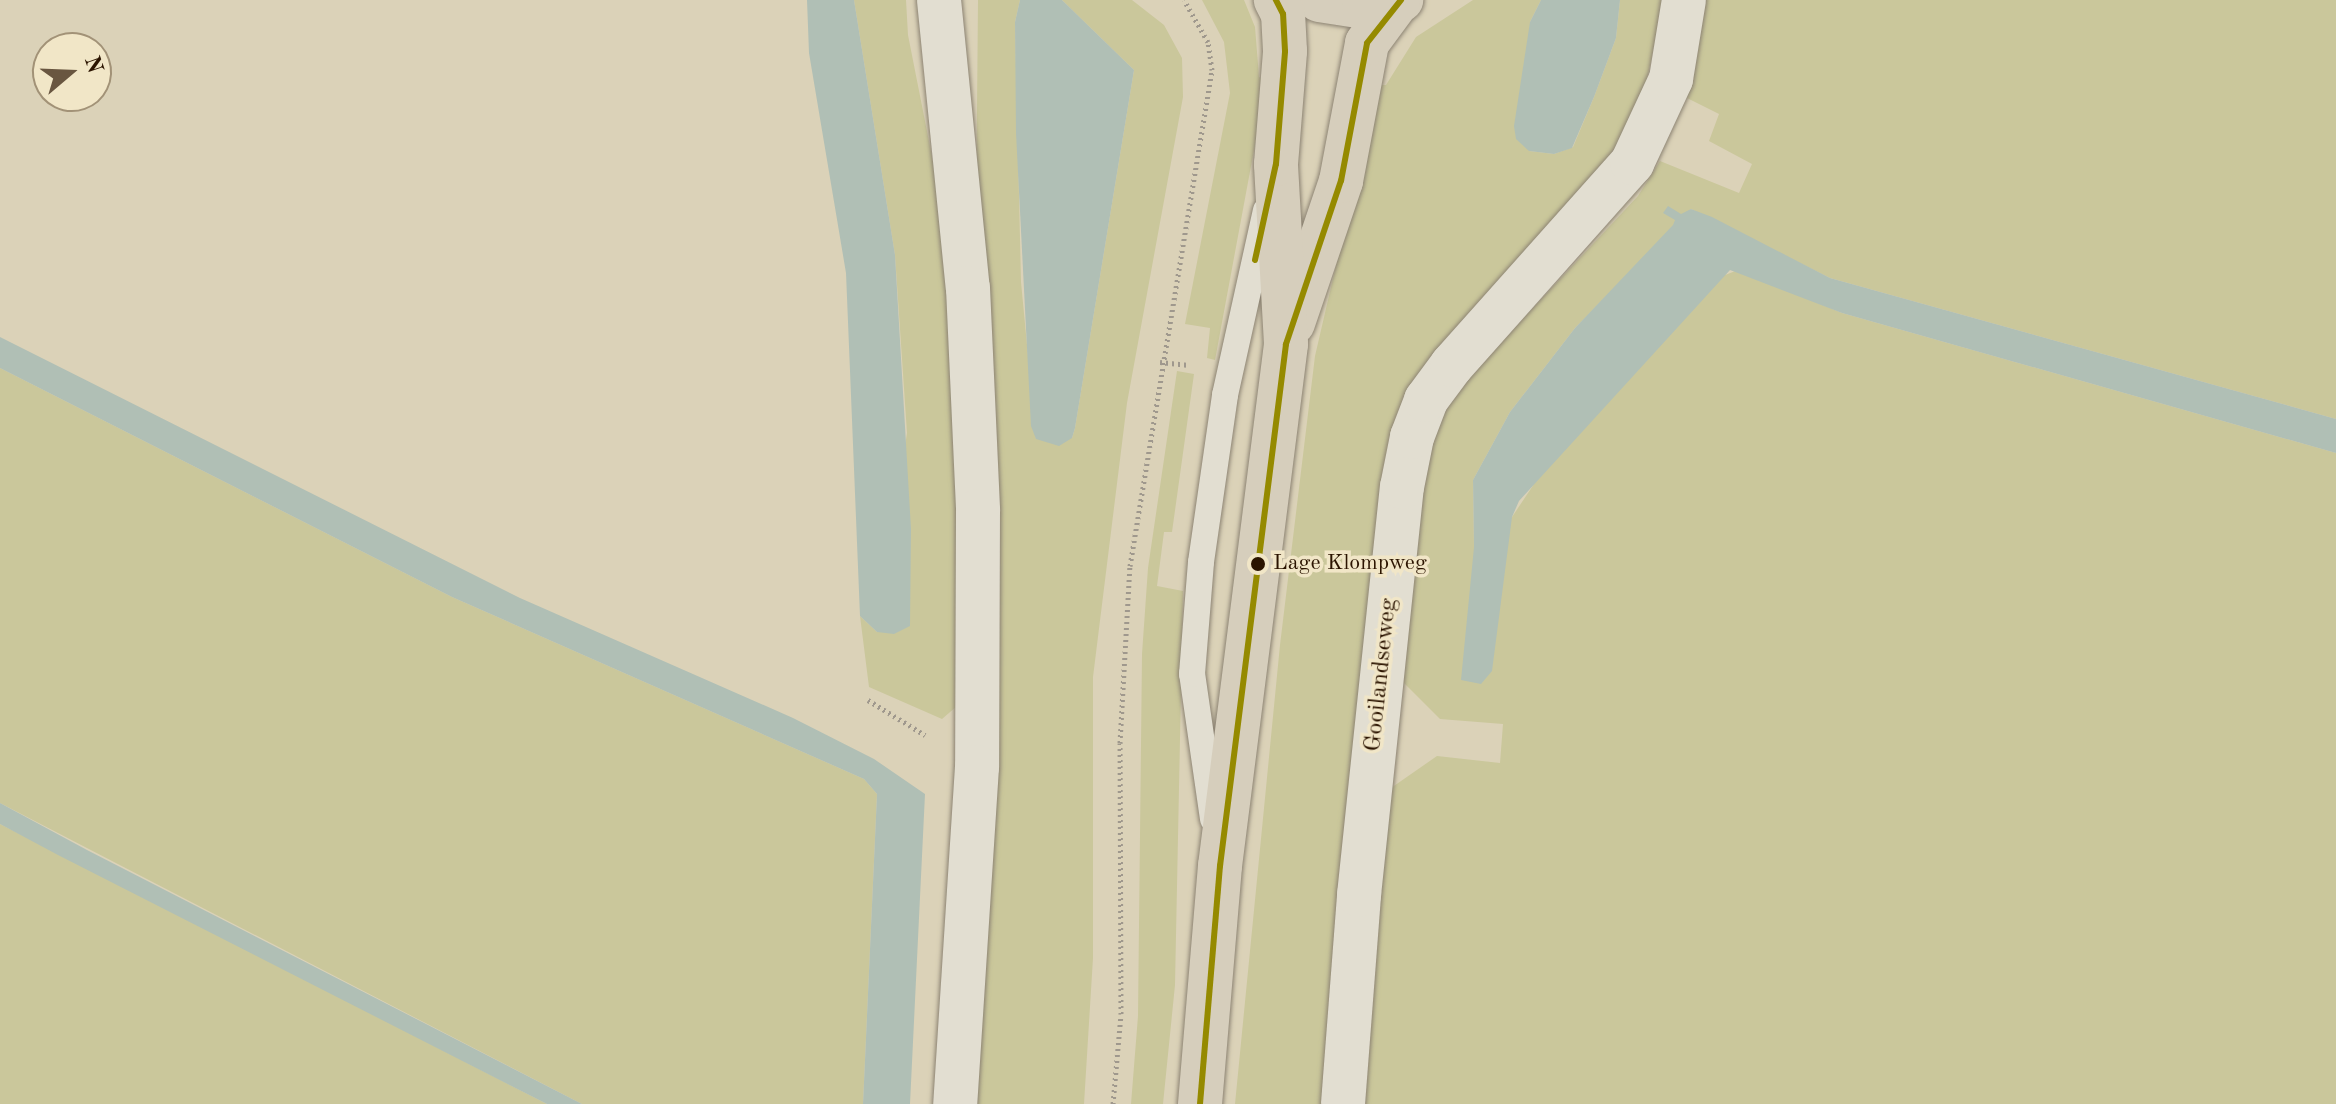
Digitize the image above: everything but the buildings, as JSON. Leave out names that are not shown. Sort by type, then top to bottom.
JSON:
[{"type":"main road","points":[[1200,1104],[1220,866],[1286,344],[1276,164],[1285,51],[1283,14],[1276,0]]},
{"type":"main road","points":[[1319,0],[1364,7],[1400,1]]},
{"type":"main road","points":[[1286,344],[1341,181],[1367,43],[1400,1]]},
{"type":"street","name":"Gooilandseweg","points":[[1343,1104],[1369,801],[1412,437],[1426,400],[1452,365],[1632,163],[1671,79],[1684,0]]},
{"type":"street","points":[[945,12],[968,288],[978,511],[977,767],[955,1104]]},
{"type":"lane","points":[[1220,866],[1192,674],[1194,646],[1225,395],[1276,164]]},
{"type":"path","points":[[1113,1104],[1121,1014],[1124,653],[1130,566],[1160,362],[1212,70],[1208,42],[1184,0]]},
{"type":"path","points":[[1160,362],[1202,367]]},
{"type":"shaded area","points":[[807,0],[854,0],[895,255],[911,529],[910,626],[894,634],[877,632],[860,616],[846,273],[809,53]]},
{"type":"shaded area","points":[[854,0],[906,0],[908,35],[952,258],[964,700],[942,719],[869,687],[860,616],[877,632],[907,433],[895,255]]},
{"type":"shaded area","points":[[978,0],[1020,0],[1015,22],[1021,282],[1036,439],[1072,438],[1075,428],[1134,70],[1062,0],[1132,0],[1164,25],[1182,58],[1183,97],[1127,403],[1093,677],[1093,958],[1084,1104],[968,1104]]},
{"type":"shaded area","points":[[1020,0],[1062,0],[1134,70],[1075,428],[1072,438],[1059,446],[1036,439],[1031,426],[1016,133],[1015,22]]},
{"type":"shaded area","points":[[1202,0],[1244,0],[1255,27],[1259,77],[1267,80],[1215,360],[1207,358],[1210,328],[1185,324],[1230,93],[1224,42]]},
{"type":"shaded area","points":[[1473,0],[1541,0],[1530,22],[1529,151],[1554,154],[1573,147],[1616,38],[1620,0],[1664,0],[1644,93],[1608,163],[1434,355],[1342,853],[1321,1104],[1235,1104],[1280,645],[1315,356],[1378,85],[1386,85],[1416,37]]},
{"type":"shaded area","points":[[1541,0],[1620,0],[1616,38],[1594,97],[1572,148],[1554,154],[1529,151],[1516,139],[1514,126],[1530,22]]},
{"type":"shaded area","points":[[1705,0],[2336,0],[2336,419],[1830,278],[1691,209],[1575,328],[1510,412],[1473,480],[1474,547],[1512,517],[1536,481],[1720,277],[1738,270],[1842,313],[2336,453],[2336,1104],[1360,1104],[1391,788],[1437,756],[1500,763],[1503,724],[1440,719],[1401,680],[1427,458],[1439,418],[1454,392],[1638,196],[1660,161],[1739,193],[1752,164],[1709,141],[1719,114],[1687,98]]},
{"type":"shaded area","points":[[1668,206],[1681,214],[1691,209],[1712,217],[1830,278],[2336,419],[2336,453],[1842,313],[1730,270],[1519,501],[1512,517],[1492,671],[1481,684],[1461,680],[1474,547],[1473,480],[1510,412],[1575,328],[1673,225],[1675,220],[1663,213]]},
{"type":"shaded area","points":[[0,337],[520,598],[793,718],[874,759],[925,794],[910,1104],[863,1104],[877,794],[864,779],[452,597],[0,368]]},
{"type":"shaded area","points":[[0,368],[452,597],[864,779],[877,794],[863,1104],[582,1104],[0,803]]},
{"type":"shaded area","points":[[1177,371],[1194,374],[1172,532],[1164,532],[1157,586],[1183,591],[1175,985],[1163,1104],[1131,1104],[1138,1016],[1142,654],[1148,568]]},
{"type":"shaded area","points":[[0,803],[582,1104],[547,1104],[58,855],[0,824]]},
{"type":"shaded area","points":[[0,824],[246,949],[547,1104],[0,1104]]},
{"type":"transit line","points":[[1255,260],[1276,164],[1285,51],[1283,14],[1276,0]]},
{"type":"transit line","points":[[1200,1104],[1220,866],[1286,344],[1341,181],[1367,43],[1401,0]]},
{"type":"place","name":"Lage Klompweg","points":[[1258,564]]}]
